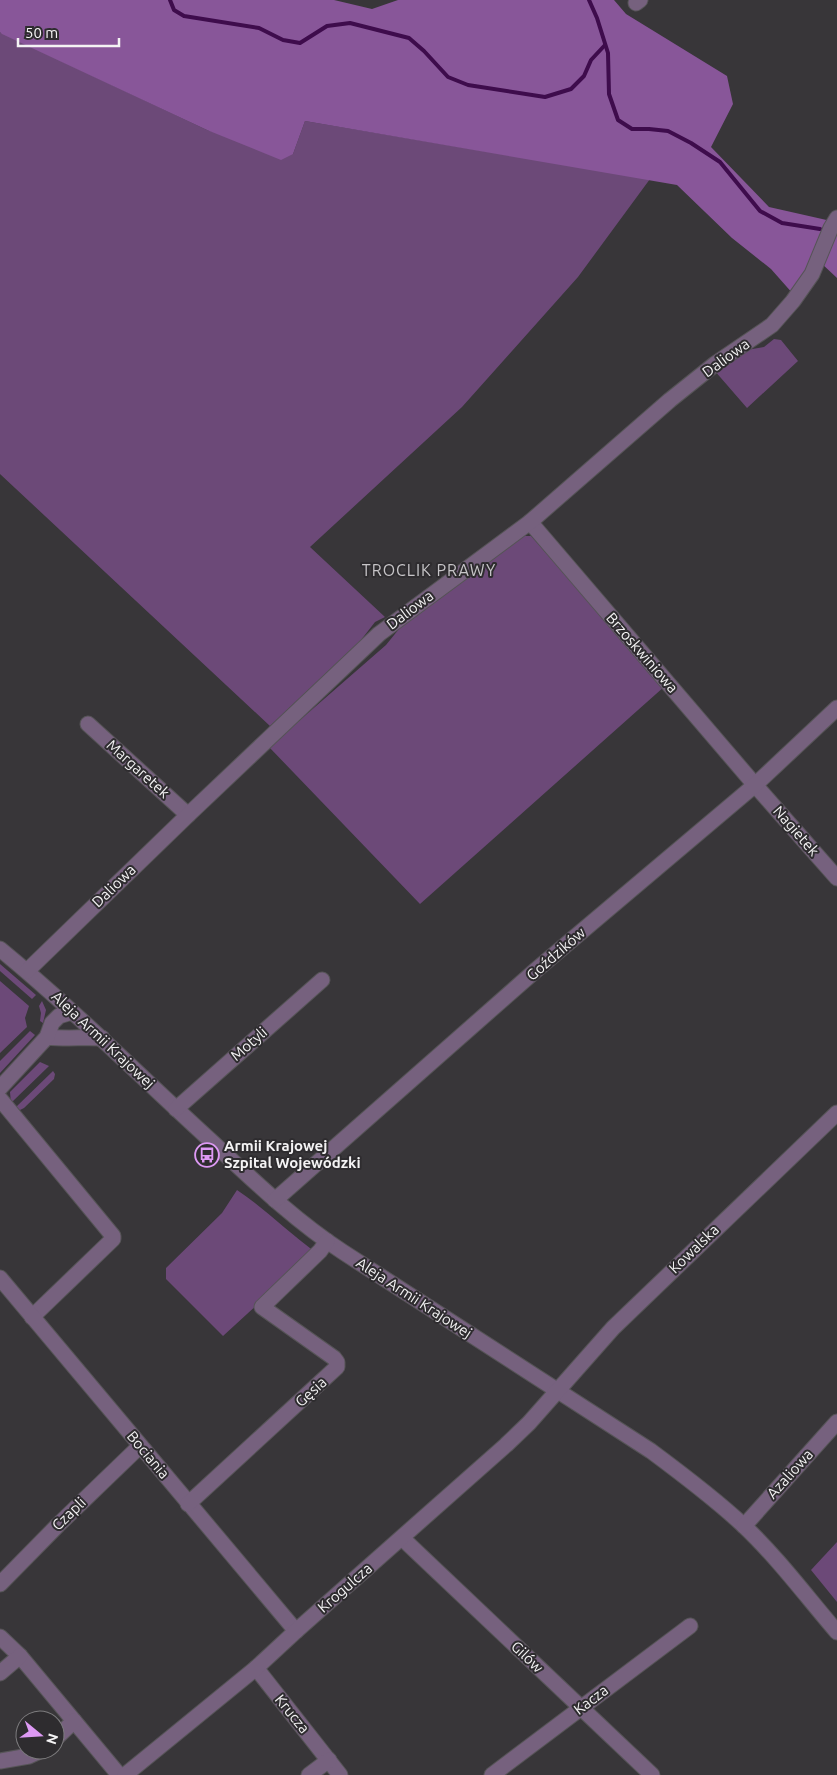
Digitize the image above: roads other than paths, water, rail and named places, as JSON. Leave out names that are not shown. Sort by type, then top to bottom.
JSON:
[{"type":"street","name":"Daliowa","points":[[27,971],[379,634],[530,522],[670,400],[715,364],[772,325],[793,301],[812,274],[837,218]]},
{"type":"street","name":"Brzoskwiniowa","points":[[530,522],[754,785]]},
{"type":"street","name":"Goździków","points":[[275,1200],[536,970],[754,785],[837,708]]},
{"type":"street","name":"Margaretek","points":[[88,724],[188,815]]},
{"type":"street","name":"Nagietek","points":[[754,785],[837,878]]},
{"type":"street","name":"Aleja Armii Krajowej","points":[[0,950],[27,971],[102,1038],[275,1200],[327,1242],[650,1451],[686,1477],[744,1526],[782,1566],[837,1632]]},
{"type":"street","name":"Motyli","points":[[176,1109],[322,980]]},
{"type":"street","points":[[0,1088],[46,1037],[57,1034],[65,1026],[72,1012]]},
{"type":"street","points":[[46,1037],[61,1039],[78,1036],[102,1038]]},
{"type":"street","points":[[0,1099],[113,1236],[113,1239],[32,1317]]},
{"type":"street","name":"Kowalska","points":[[556,1390],[613,1328],[837,1113]]},
{"type":"street","name":"Gęsia","points":[[188,1504],[337,1367],[337,1362],[334,1358],[262,1307],[327,1242]]},
{"type":"street","name":"Bociania","points":[[0,1278],[296,1631]]},
{"type":"street","name":"Krogulcza","points":[[125,1775],[256,1668],[402,1538],[529,1423],[556,1390]]},
{"type":"street","name":"Azaliowa","points":[[744,1526],[837,1422]]},
{"type":"street","name":"Czapli","points":[[0,1584],[140,1446]]},
{"type":"street","name":"Gilów","points":[[402,1538],[652,1775]]},
{"type":"street","name":"Kacza","points":[[492,1775],[690,1626]]},
{"type":"street","points":[[0,1636],[20,1656],[119,1775]]},
{"type":"street","points":[[0,1673],[20,1656]]},
{"type":"street","name":"Krucza","points":[[256,1668],[340,1775]]},
{"type":"street","points":[[65,1730],[74,1721]]},
{"type":"street","points":[[0,1761],[15,1758]]},
{"type":"street","points":[[309,1775],[329,1760]]},
{"type":"waterway","points":[[170,0],[174,10],[184,16],[259,28],[283,40],[300,43],[327,26],[350,23],[409,38],[448,77],[468,85],[545,97],[571,89],[584,76],[591,60],[605,45]]},
{"type":"waterway","points":[[589,0],[608,53],[609,94],[618,120],[632,129],[668,131],[691,143],[720,162],[760,211],[782,223],[820,229]]},
{"type":"place","name":"Armii Krajowej Szpital Wojewódzki","points":[[207,1155]]},
{"type":"district","name":"TROCLIK PRAWY","points":[[429,570]]}]
